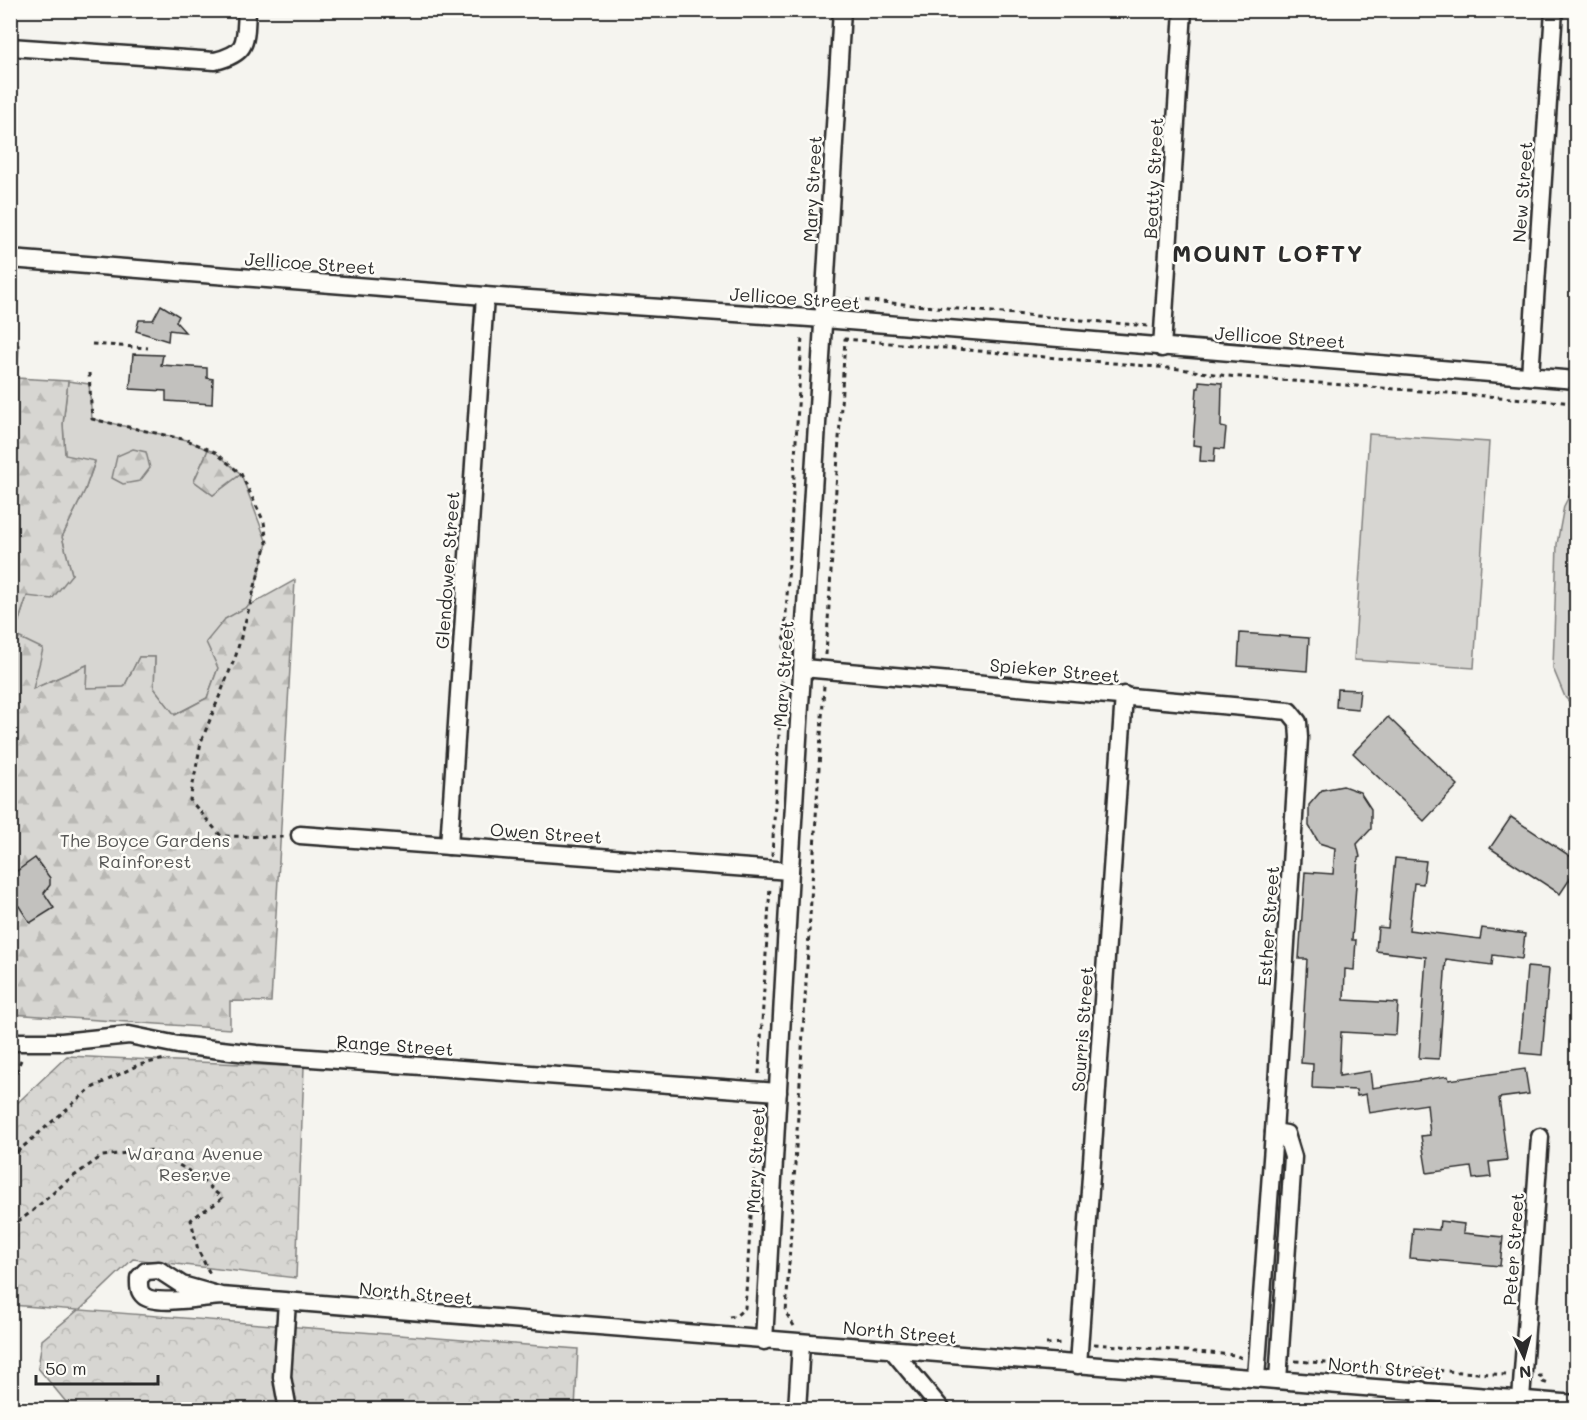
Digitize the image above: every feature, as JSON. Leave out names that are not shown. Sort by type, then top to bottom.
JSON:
[{"type":"street","points":[[10,47],[216,62],[238,53],[245,39],[247,10]]},
{"type":"street","name":"Mary Street","points":[[764,1341],[842,10]]},
{"type":"street","name":"Beatty Street","points":[[1162,348],[1183,10]]},
{"type":"street","name":"New Street","points":[[1530,376],[1554,10]]},
{"type":"street","name":"Jellicoe Street","points":[[10,259],[485,296],[824,319],[1576,380]]},
{"type":"street","name":"Glendower Street","points":[[449,846],[485,296]]},
{"type":"street","name":"Spieker Street","points":[[803,668],[1289,711],[1298,722]]},
{"type":"street","name":"Sourris Street","points":[[1078,1365],[1124,695]]},
{"type":"street","name":"Esther Street","points":[[1256,1378],[1274,1132],[1299,738],[1298,722]]},
{"type":"street","name":"Owen Street","points":[[300,835],[790,871]]},
{"type":"street","name":"Range Street","points":[[17,1043],[129,1035],[178,1045],[256,1054],[778,1092]]},
{"type":"street","points":[[1274,1132],[1286,1134],[1293,1157],[1278,1380]]},
{"type":"street","name":"Peter Street","points":[[1521,1399],[1540,1137]]},
{"type":"street","name":"North Street","points":[[221,1296],[1576,1404]]},
{"type":"street","points":[[287,1302],[282,1377],[288,1410]]},
{"type":"street","points":[[797,1410],[801,1344]]},
{"type":"street","points":[[893,1351],[942,1410]]},
{"type":"street","points":[[1420,1410],[1421,1390]]},
{"type":"path","points":[[759,1090],[802,337]]},
{"type":"path","points":[[795,1327],[786,1313],[844,339],[1180,369],[1219,375],[1576,403]]},
{"type":"path","points":[[92,344],[148,348]]},
{"type":"path","points":[[89,373],[92,419],[187,440],[215,453],[241,474],[264,522],[267,543],[236,655],[201,742],[190,801],[220,836],[287,837],[300,835]]},
{"type":"path","points":[[10,1079],[16,1073],[23,1056],[17,1043]]},
{"type":"path","points":[[10,1158],[90,1089],[138,1065],[166,1059]]},
{"type":"path","points":[[729,1317],[736,1316],[745,1308],[755,1153],[759,1142]]},
{"type":"path","points":[[10,1227],[102,1156],[153,1150],[196,1175],[222,1198],[214,1206],[191,1220],[198,1250],[221,1296]]},
{"type":"path","points":[[1291,1360],[1512,1375]]},
{"type":"path","points":[[1532,1376],[1540,1376],[1542,1382],[1560,1386]]},
{"type":"green space","name":"The Boyce Gardens Rainforest","points":[[10,345],[19,345],[17,378],[68,381],[63,424],[65,455],[95,461],[85,490],[62,537],[72,574],[52,599],[27,596],[14,635],[43,649],[33,689],[87,665],[86,688],[124,687],[139,657],[155,657],[154,688],[175,715],[207,698],[218,668],[206,642],[225,619],[295,580],[271,1002],[230,1001],[230,1029],[11,1014]]},
{"type":"green space","points":[[68,381],[89,384],[92,419],[187,440],[208,450],[194,481],[213,495],[241,474],[267,543],[250,606],[225,619],[218,668],[207,698],[174,715],[154,688],[155,657],[139,657],[124,687],[86,688],[87,665],[33,689],[14,636],[27,596],[72,574],[62,537],[85,490],[95,462],[65,456],[63,424]]},
{"type":"green space","points":[[1369,434],[1489,442],[1474,668],[1354,660]]},
{"type":"green space","points":[[133,449],[146,452],[150,468],[140,481],[123,484],[112,478],[117,456]]},
{"type":"green space","points":[[208,450],[215,452],[241,474],[213,495],[194,481]]},
{"type":"green space","points":[[1576,483],[1576,709],[1565,697],[1553,668],[1557,544],[1564,506]]},
{"type":"green space","name":"Warana Avenue Reserve","points":[[67,1056],[304,1067],[296,1278],[133,1259],[80,1310],[578,1349],[575,1409],[70,1409],[38,1368],[42,1340],[78,1310],[11,1305],[11,1109]]},
{"type":"building","points":[[161,305],[179,316],[176,322],[185,332],[169,330],[168,341],[136,331],[139,320],[153,320]]},
{"type":"building","points":[[133,354],[163,355],[161,365],[207,368],[207,378],[213,379],[212,404],[166,401],[166,391],[130,389]]},
{"type":"building","points":[[1199,381],[1222,383],[1221,427],[1226,428],[1224,449],[1215,448],[1214,462],[1200,461],[1201,446],[1193,445]]},
{"type":"building","points":[[1240,633],[1309,638],[1307,671],[1238,666]]},
{"type":"building","points":[[1337,689],[1360,690],[1358,709],[1336,707]]},
{"type":"building","points":[[1388,717],[1458,785],[1424,821],[1353,753]]},
{"type":"building","points":[[1343,786],[1360,792],[1371,809],[1371,829],[1357,844],[1360,857],[1358,858],[1352,940],[1356,940],[1354,970],[1345,969],[1344,1000],[1398,1003],[1396,1035],[1341,1032],[1339,1076],[1370,1071],[1372,1088],[1448,1076],[1449,1080],[1525,1069],[1529,1094],[1499,1098],[1507,1160],[1489,1162],[1491,1177],[1473,1179],[1471,1167],[1427,1173],[1421,1136],[1430,1135],[1427,1104],[1369,1113],[1366,1094],[1357,1096],[1356,1090],[1312,1088],[1313,1064],[1301,1063],[1307,959],[1299,959],[1305,872],[1333,874],[1335,848],[1319,843],[1309,826],[1309,805],[1322,790]]},
{"type":"building","points":[[1511,817],[1576,860],[1576,870],[1560,894],[1490,848]]},
{"type":"building","points":[[35,858],[50,878],[50,885],[44,893],[54,908],[30,923],[19,906],[10,912],[10,876]]},
{"type":"building","points":[[1395,858],[1426,861],[1423,884],[1414,883],[1409,930],[1480,939],[1482,928],[1525,934],[1522,959],[1493,955],[1492,965],[1446,959],[1439,1059],[1419,1058],[1426,957],[1376,951],[1378,927],[1388,928]]},
{"type":"building","points":[[1527,967],[1549,969],[1542,1055],[1520,1053]]},
{"type":"building","points":[[1440,1221],[1464,1224],[1463,1233],[1503,1237],[1500,1266],[1410,1258],[1413,1228],[1439,1230]]},
{"type":"district","name":"MOUNT LOFTY","points":[[1268,252]]}]
